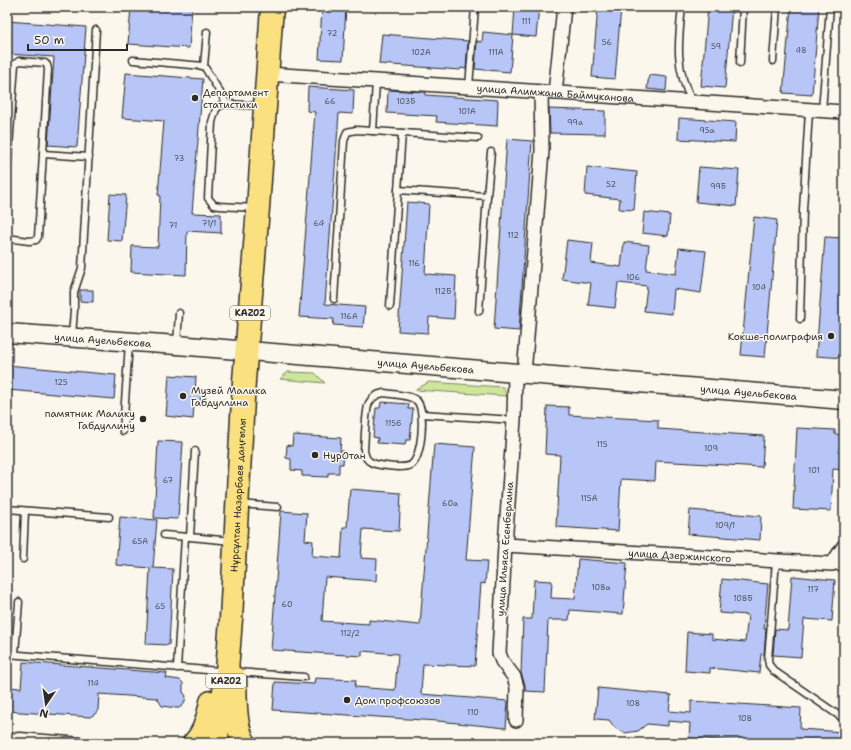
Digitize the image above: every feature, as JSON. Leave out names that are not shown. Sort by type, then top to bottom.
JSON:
[{"type":"highway","name":"Нұрсұлтан Назарбаев даңғылы","points":[[216,743],[227,671],[231,619],[246,351],[272,7]]},
{"type":"highway","points":[[231,619],[227,672],[240,733],[244,743]]},
{"type":"highway","points":[[194,743],[205,726],[227,672]]},
{"type":"street","points":[[555,93],[564,7]]},
{"type":"street","name":"улица Алимжана Баймуканова","points":[[267,74],[376,82],[469,86],[693,103],[844,112]]},
{"type":"street","name":"улица Ильяса Есенберлина","points":[[516,720],[517,687],[514,677],[502,661],[499,653],[514,420],[520,374],[542,151],[541,92]]},
{"type":"street","name":"улица Ауельбекова","points":[[7,333],[177,345],[844,400]]},
{"type":"street","name":"улица Дзержинского","points":[[505,545],[832,564]]},
{"type":"street","points":[[832,564],[844,546]]},
{"type":"lane","points":[[469,86],[475,7]]},
{"type":"lane","points":[[682,7],[678,51],[679,66],[686,91],[693,103]]},
{"type":"lane","points":[[740,63],[743,7]]},
{"type":"lane","points":[[773,61],[776,7]]},
{"type":"lane","points":[[800,319],[802,210],[830,7]]},
{"type":"lane","points":[[72,338],[74,292],[82,268],[96,30]]},
{"type":"lane","points":[[207,32],[204,66],[227,104]]},
{"type":"lane","points":[[133,60],[204,66]]},
{"type":"lane","points":[[7,175],[14,67],[16,62],[19,61],[42,62],[48,67],[38,237],[36,240],[29,241],[7,238]]},
{"type":"lane","points":[[373,131],[376,82]]},
{"type":"lane","points":[[258,208],[214,205],[208,198],[213,115],[216,109],[221,105],[265,106]]},
{"type":"lane","points":[[334,299],[345,136],[347,132],[351,130],[373,131],[478,138]]},
{"type":"lane","points":[[390,306],[402,133]]},
{"type":"lane","points":[[479,311],[491,152]]},
{"type":"lane","points":[[43,154],[89,157]]},
{"type":"lane","points":[[398,190],[487,196]]},
{"type":"lane","points":[[177,345],[179,313]]},
{"type":"lane","points":[[123,431],[129,342]]},
{"type":"lane","points":[[380,394],[404,396],[416,400],[420,404],[422,414],[419,451],[416,460],[411,465],[404,467],[378,465],[368,460],[365,456],[364,450],[368,406],[372,399],[380,394]]},
{"type":"lane","points":[[422,414],[514,420]]},
{"type":"lane","points":[[177,668],[195,451]]},
{"type":"lane","points":[[238,504],[278,507]]},
{"type":"lane","points":[[7,509],[109,517]]},
{"type":"lane","points":[[23,559],[25,511]]},
{"type":"lane","points":[[164,535],[236,541]]},
{"type":"lane","points":[[776,561],[768,660],[769,665],[784,678],[844,719]]},
{"type":"lane","points":[[832,564],[844,570]]},
{"type":"lane","points":[[15,654],[19,602]]},
{"type":"lane","points":[[7,654],[304,677]]},
{"type":"lane","points":[[8,739],[20,736],[82,741],[86,743]]},
{"type":"green space","points":[[288,372],[315,373],[325,383],[280,379]]},
{"type":"green space","points":[[429,382],[503,387],[507,396],[415,390]]},
{"type":"building","points":[[131,7],[192,7],[189,48],[128,44]]},
{"type":"building","points":[[322,7],[346,7],[343,60],[319,59]]},
{"type":"building","points":[[515,7],[539,7],[536,37],[513,35]]},
{"type":"building","points":[[598,7],[621,7],[615,79],[592,77]]},
{"type":"building","points":[[708,7],[732,7],[725,88],[701,86]]},
{"type":"building","points":[[791,7],[819,7],[812,95],[783,93]]},
{"type":"building","points":[[7,21],[86,27],[77,147],[48,145],[54,57],[7,54]]},
{"type":"building","points":[[483,32],[513,35],[510,72],[475,69],[477,41],[482,42]]},
{"type":"building","points":[[382,34],[468,41],[466,69],[461,68],[460,70],[379,64]]},
{"type":"building","points":[[126,73],[203,79],[192,213],[221,214],[221,233],[187,231],[186,275],[131,272],[132,246],[158,247],[160,195],[158,195],[164,121],[122,118]]},
{"type":"building","points":[[649,75],[667,77],[666,91],[647,89]]},
{"type":"building","points":[[308,87],[354,90],[353,114],[339,113],[325,304],[365,307],[363,327],[333,325],[334,319],[299,317],[315,112],[307,111]]},
{"type":"building","points":[[388,90],[426,92],[425,95],[498,100],[497,126],[436,122],[437,116],[387,113]]},
{"type":"building","points":[[549,109],[605,111],[605,134],[550,133]]},
{"type":"building","points":[[679,118],[736,122],[735,142],[678,139]]},
{"type":"building","points":[[507,139],[532,141],[519,331],[494,329]]},
{"type":"building","points":[[587,167],[637,172],[634,210],[619,209],[620,199],[585,195]]},
{"type":"building","points":[[699,167],[739,170],[736,206],[696,202]]},
{"type":"building","points":[[110,194],[126,195],[122,241],[107,240]]},
{"type":"building","points":[[407,202],[429,204],[425,274],[456,276],[454,319],[429,317],[428,333],[398,331]]},
{"type":"building","points":[[644,212],[670,215],[668,236],[642,233]]},
{"type":"building","points":[[754,217],[777,220],[765,357],[741,355]]},
{"type":"building","points":[[825,237],[844,238],[844,358],[816,356]]},
{"type":"building","points":[[567,240],[593,243],[591,263],[621,267],[624,242],[649,245],[646,270],[676,274],[679,248],[706,251],[701,293],[674,289],[672,314],[644,311],[647,286],[618,283],[615,308],[588,305],[591,283],[562,279]]},
{"type":"building","points":[[80,290],[93,290],[93,302],[80,301]]},
{"type":"building","points":[[7,365],[116,375],[114,399],[7,390]]},
{"type":"building","points":[[169,375],[196,377],[195,393],[201,393],[200,406],[194,405],[193,419],[166,416]]},
{"type":"building","points":[[381,402],[409,404],[408,409],[413,409],[410,440],[406,440],[405,445],[377,443],[378,438],[373,437],[376,408],[380,408]]},
{"type":"building","points":[[547,406],[569,407],[569,415],[658,420],[658,429],[764,436],[762,467],[656,461],[655,481],[621,479],[618,531],[556,527],[560,455],[545,454]]},
{"type":"building","points":[[797,428],[835,430],[835,434],[844,435],[844,470],[833,469],[831,511],[793,509]]},
{"type":"building","name":"НурОтан","points":[[293,435],[341,438],[340,451],[344,451],[343,464],[339,464],[339,473],[328,473],[328,477],[302,476],[302,471],[291,470],[291,459],[286,458],[287,445],[292,446]]},
{"type":"building","points":[[158,441],[183,442],[178,519],[154,518]]},
{"type":"building","points":[[434,444],[475,447],[466,560],[487,561],[485,584],[481,583],[475,666],[423,664],[421,694],[508,701],[506,728],[438,721],[273,710],[275,682],[314,684],[315,678],[356,680],[355,687],[395,690],[398,654],[362,651],[362,656],[271,650],[281,511],[307,513],[305,540],[313,541],[312,556],[341,558],[343,527],[347,527],[350,489],[401,493],[399,531],[363,529],[361,558],[377,559],[376,581],[325,577],[322,621],[369,624],[369,620],[420,625]]},
{"type":"building","points":[[690,510],[761,516],[760,540],[688,534]]},
{"type":"building","points":[[120,517],[157,520],[153,568],[173,569],[169,645],[146,644],[150,568],[116,565]]},
{"type":"building","points":[[578,559],[627,563],[623,614],[570,610],[569,620],[548,620],[545,692],[525,691],[525,685],[521,673],[523,619],[532,619],[534,580],[552,581],[551,598],[575,599]]},
{"type":"building","points":[[792,576],[835,580],[832,621],[804,619],[801,657],[773,655],[775,629],[788,630]]},
{"type":"building","points":[[722,579],[768,584],[764,629],[766,629],[764,655],[761,654],[759,673],[710,668],[710,673],[685,671],[687,632],[712,634],[712,639],[745,642],[748,615],[719,613]]},
{"type":"building","points":[[23,662],[167,673],[166,678],[180,680],[183,683],[183,692],[186,696],[185,701],[183,705],[176,708],[162,706],[157,698],[99,694],[98,710],[90,717],[7,711],[7,687],[21,688]]},
{"type":"building","points":[[598,688],[671,695],[669,711],[691,713],[691,701],[801,708],[800,729],[844,732],[844,743],[766,743],[689,738],[690,723],[668,721],[668,726],[647,724],[638,731],[625,733],[615,728],[609,720],[595,719]]},
{"type":"place","name":"Департамент статистики","points":[[195,98]]},
{"type":"place","name":"Кокше-полиграфия","points":[[831,336]]},
{"type":"place","name":"Музей Малика Габдуллина","points":[[183,396]]},
{"type":"place","name":"памятник Малику Габдуллину","points":[[143,419]]},
{"type":"place","name":"НурОтан","points":[[315,455]]},
{"type":"place","name":"Дом профсоюзов","points":[[347,700]]}]
